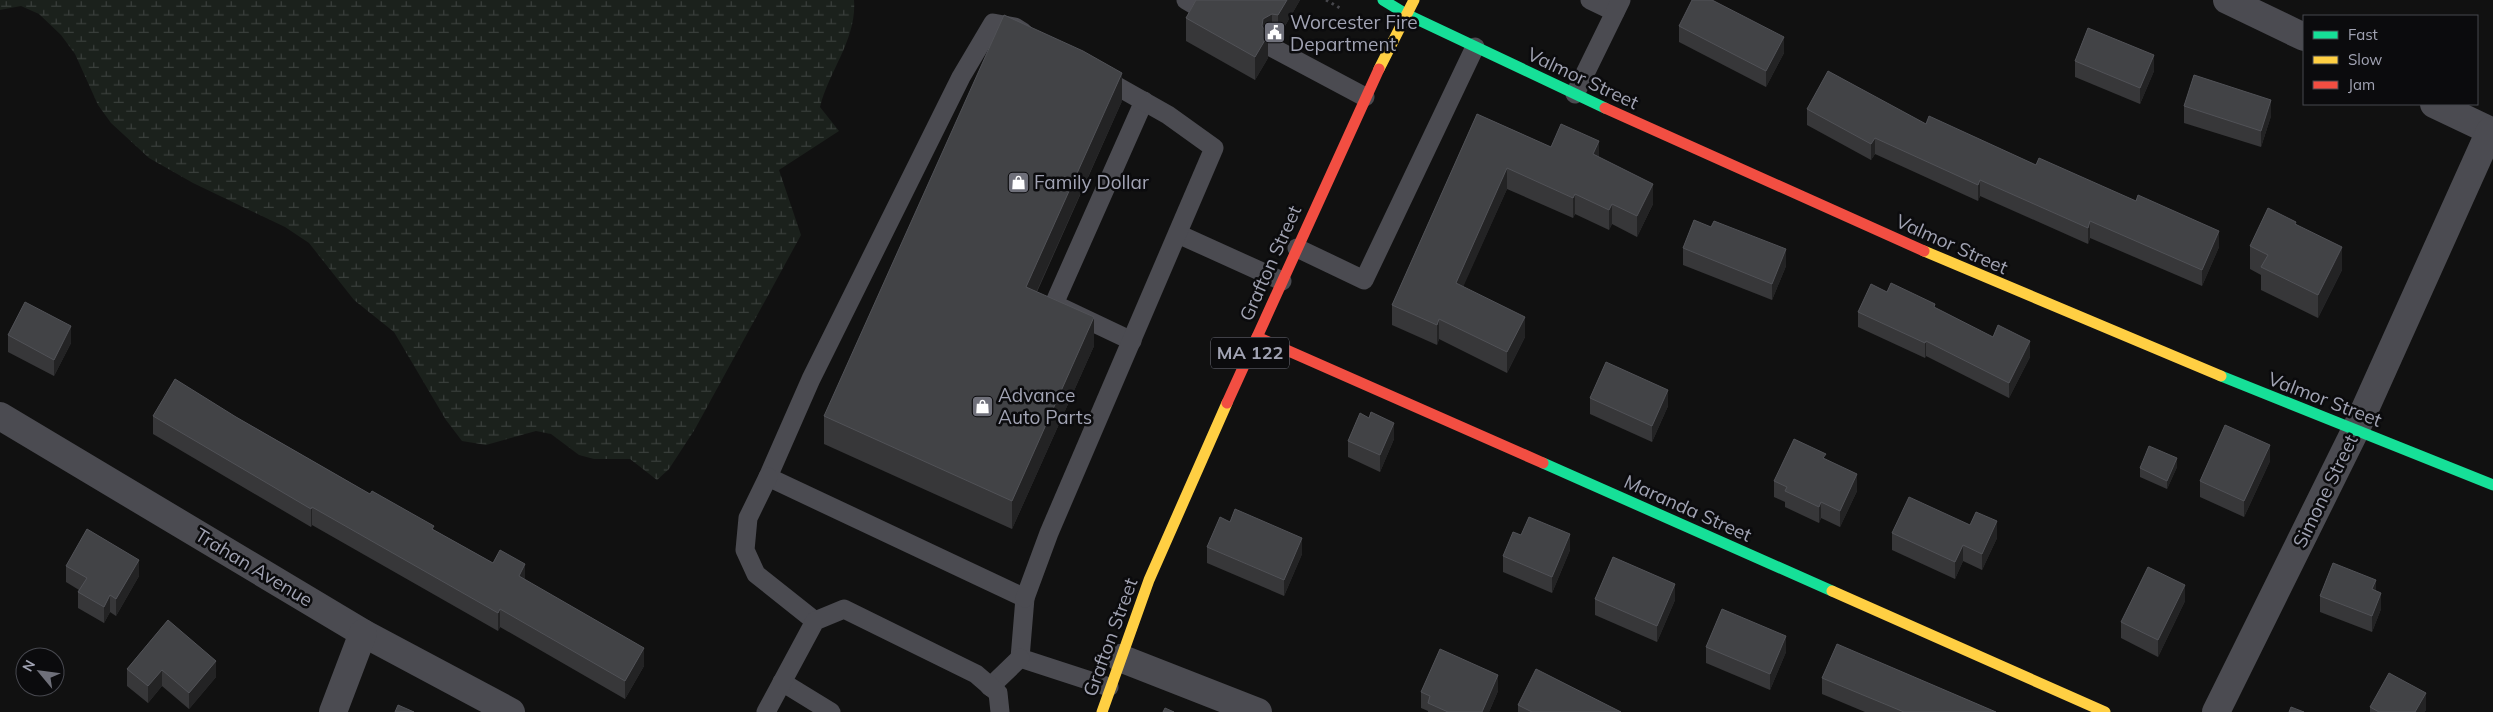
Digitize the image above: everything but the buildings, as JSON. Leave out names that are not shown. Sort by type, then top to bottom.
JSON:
[{"type":"main road","name":"Valmor Street","points":[[1383,0],[1406,14],[1575,94],[1939,258],[2256,391],[2356,428],[2493,485]]},
{"type":"main road","name":"Grafton Street","points":[[1102,712],[1109,686],[1156,564],[1365,97],[1414,0]]},
{"type":"main road","name":"Maranda Street","points":[[1257,337],[2105,712]]},
{"type":"street","points":[[2227,0],[2303,38]]},
{"type":"street","points":[[2436,105],[2491,132]]},
{"type":"street","name":"Simone Street","points":[[2216,712],[2356,428],[2491,132]]},
{"type":"street","name":"Trahan Avenue","points":[[0,416],[363,633],[511,712]]},
{"type":"street","points":[[333,712],[363,633]]},
{"type":"street","points":[[1120,658],[1258,712]]},
{"type":"lane","points":[[1186,0],[1204,10]]},
{"type":"lane","points":[[1575,94],[1618,6],[1590,0]]},
{"type":"lane","points":[[815,621],[756,574],[745,550],[748,518],[811,380],[952,95],[993,23],[1015,27],[1041,42]]},
{"type":"lane","points":[[1297,248],[1364,280],[1475,47]]},
{"type":"lane","points":[[1273,48],[1365,97]]},
{"type":"lane","points":[[990,687],[1020,658],[1025,598],[1049,533],[1214,148],[1168,115],[1084,67]]},
{"type":"lane","points":[[1132,342],[1054,304],[1144,101]]},
{"type":"lane","points":[[1178,234],[1282,282]]},
{"type":"lane","points":[[768,477],[1025,598]]},
{"type":"lane","points":[[766,712],[815,621],[844,609],[976,674],[998,693],[1000,712]]},
{"type":"lane","points":[[1020,658],[1109,686]]},
{"type":"lane","points":[[782,682],[832,712]]},
{"type":"path","points":[[1326,0],[1340,8]]},
{"type":"green space","points":[[0,0],[854,0],[854,14],[847,42],[820,107],[839,131],[779,170],[801,235],[695,429],[669,469],[657,480],[630,459],[594,459],[579,455],[551,434],[536,431],[486,445],[462,441],[446,420],[394,332],[354,300],[309,243],[285,227],[193,183],[149,158],[111,123],[98,105],[75,54],[61,35],[39,14],[21,6],[0,10]]},
{"type":"traffic: fast","points":[[1383,0],[1406,14],[1605,108]]},
{"type":"traffic: fast","points":[[2221,376],[2493,485]]},
{"type":"traffic: fast","points":[[1543,463],[1832,591]]},
{"type":"traffic: slow","points":[[1379,69],[1414,0]]},
{"type":"traffic: slow","points":[[1924,251],[2221,376]]},
{"type":"traffic: slow","points":[[1102,712],[1149,580],[1227,403]]},
{"type":"traffic: slow","points":[[1832,591],[2105,712]]},
{"type":"traffic: jam","points":[[1227,403],[1379,69]]},
{"type":"traffic: jam","points":[[1605,108],[1924,251]]},
{"type":"traffic: jam","points":[[1257,337],[1543,463]]},
{"type":"place","name":"Worcester Fire Department","points":[[1274,33]]},
{"type":"place","name":"Family Dollar","points":[[1018,182]]},
{"type":"place","name":"Advance Auto Parts","points":[[982,406]]}]
